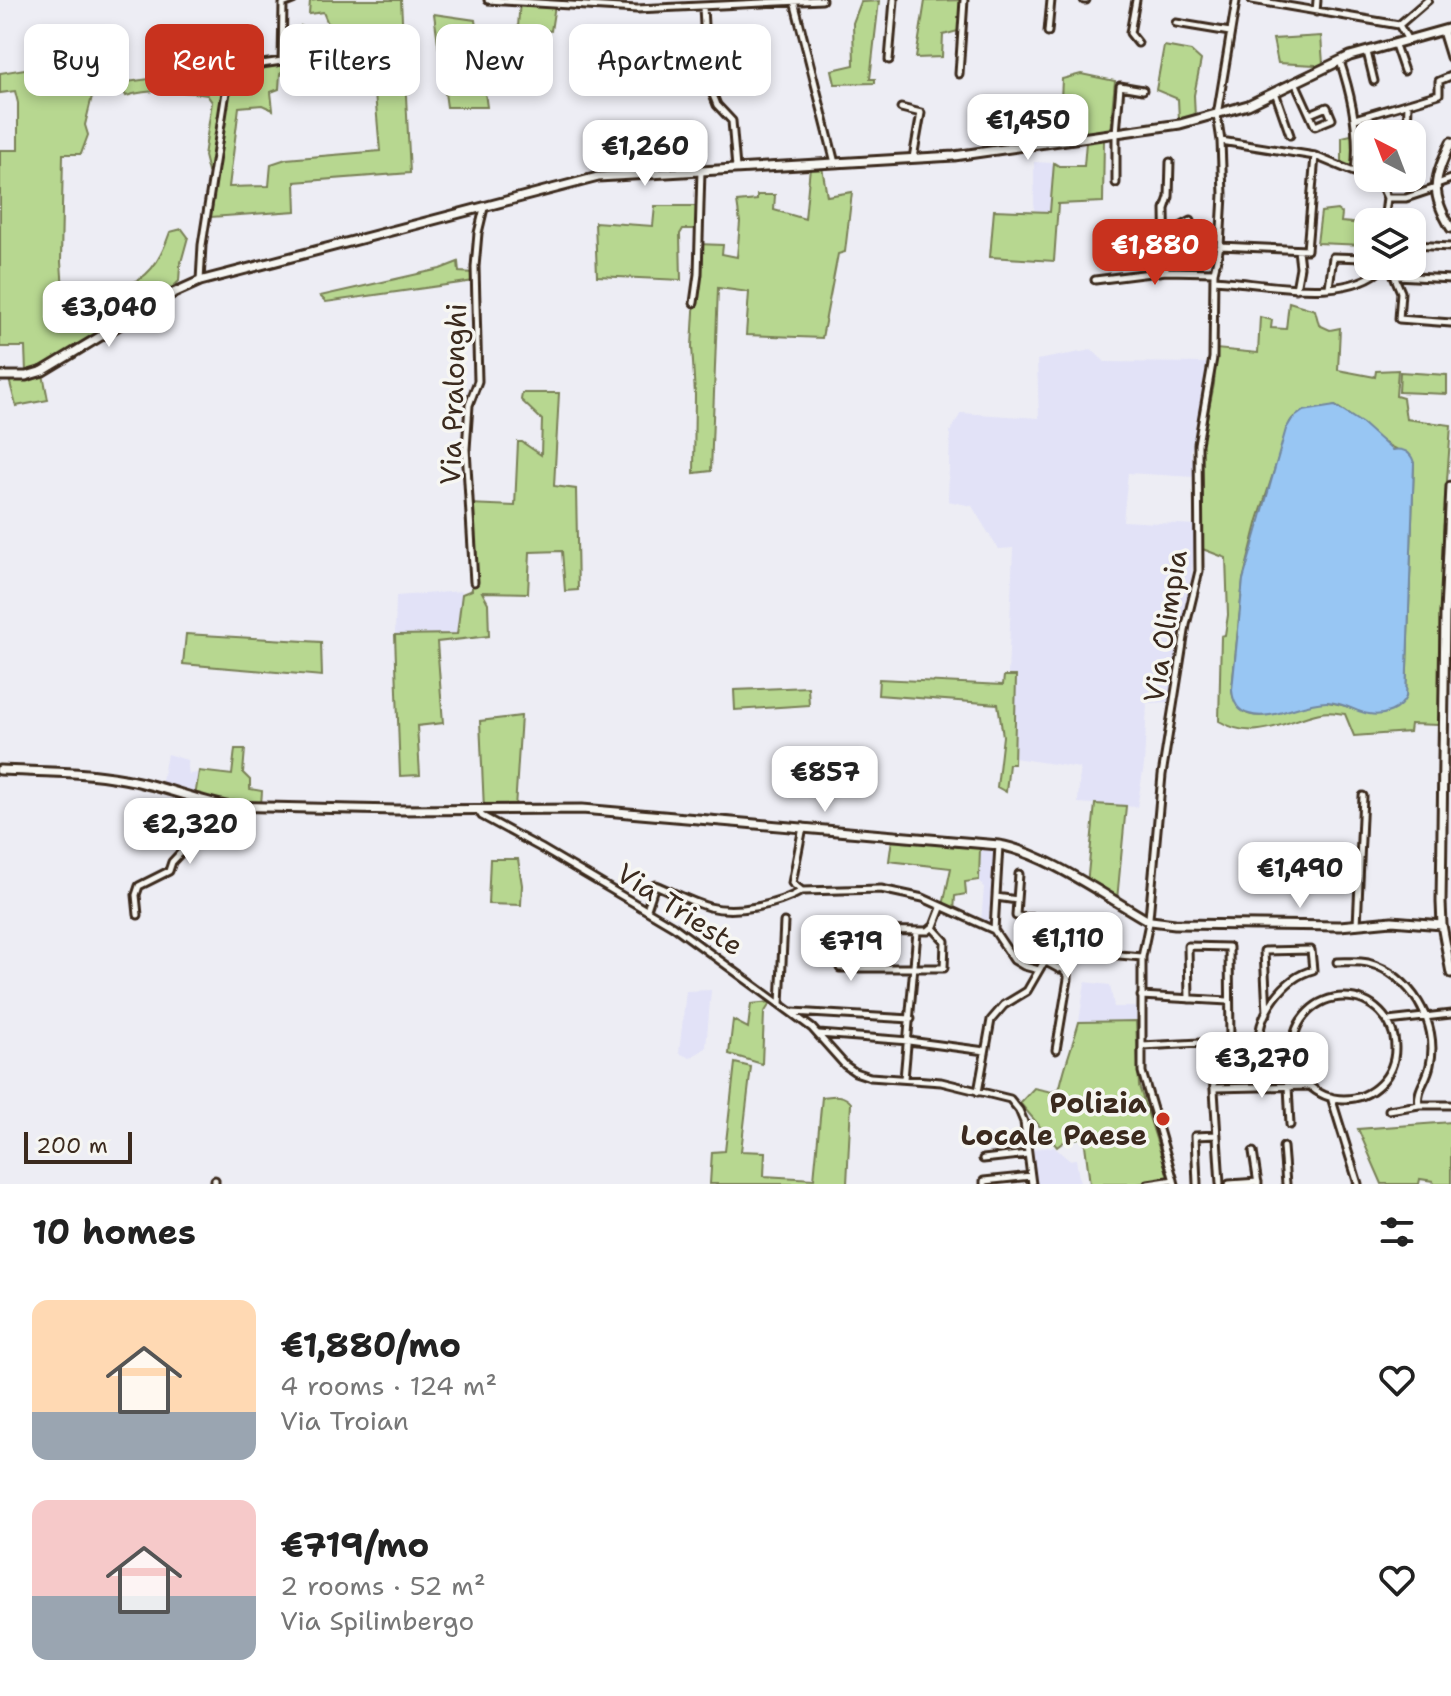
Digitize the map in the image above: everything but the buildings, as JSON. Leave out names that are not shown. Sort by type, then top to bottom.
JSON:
[{"type":"main road","points":[[0,376],[26,376],[43,371],[169,295],[200,281],[598,177],[967,155],[1180,124],[1217,115],[1340,61],[1447,30],[1451,57]]},
{"type":"main road","points":[[1451,142],[1436,186],[1438,206],[1451,228]]},
{"type":"main road","points":[[1451,486],[1445,614],[1442,925],[1451,973]]},
{"type":"main road","points":[[0,770],[126,779],[226,806],[582,809],[999,845],[1014,848],[1044,862],[1149,921],[1175,924],[1357,925],[1392,921],[1442,925]]},
{"type":"street","points":[[200,281],[202,245],[229,73],[235,68],[282,61],[283,4],[293,0]]},
{"type":"street","points":[[488,0],[637,9],[822,0]]},
{"type":"street","points":[[889,60],[894,0]]},
{"type":"street","points":[[959,74],[964,0]]},
{"type":"street","points":[[1048,32],[1051,0]]},
{"type":"street","points":[[1136,0],[1130,33],[1138,43]]},
{"type":"street","name":"Via Olimpia","points":[[1174,1182],[1142,1072],[1142,957],[1149,921],[1162,775],[1186,625],[1199,571],[1198,444],[1213,358],[1214,276],[1220,246],[1223,195],[1217,115],[1234,0]]},
{"type":"street","points":[[1252,0],[1399,25],[1409,41]]},
{"type":"street","points":[[1316,12],[1317,0]]},
{"type":"street","points":[[1404,71],[1397,44],[1399,25],[1428,0]]},
{"type":"street","points":[[794,1],[834,163]]},
{"type":"street","points":[[703,7],[707,80],[717,105],[732,121],[736,168]]},
{"type":"street","points":[[1176,23],[1230,32]]},
{"type":"street","points":[[1367,52],[1374,81]]},
{"type":"street","points":[[1340,61],[1355,119],[1439,94],[1439,81],[1451,76]]},
{"type":"street","points":[[1295,82],[1315,126],[1332,119],[1327,107],[1310,114]]},
{"type":"street","points":[[1116,183],[1120,86],[1143,90]]},
{"type":"street","points":[[1275,92],[1290,135]]},
{"type":"street","points":[[1407,120],[1408,103]]},
{"type":"street","points":[[901,108],[921,113],[913,159]]},
{"type":"street","points":[[1221,141],[1315,156],[1354,171]]},
{"type":"street","points":[[640,173],[639,155],[661,152]]},
{"type":"street","points":[[1220,246],[1307,250],[1315,156]]},
{"type":"street","points":[[1166,271],[1165,209],[1169,197],[1170,162]]},
{"type":"street","points":[[694,303],[698,274],[701,170]]},
{"type":"street","points":[[1387,198],[1406,198],[1451,179]]},
{"type":"street","points":[[1384,192],[1386,208]]},
{"type":"street","name":"Via Pralonghi","points":[[474,582],[466,449],[469,405],[478,381],[475,267],[484,208]]},
{"type":"street","points":[[1165,235],[1191,221]]},
{"type":"street","points":[[1426,246],[1451,247]]},
{"type":"street","points":[[1296,289],[1300,267],[1298,250]]},
{"type":"street","points":[[1329,287],[1333,257],[1354,258]]},
{"type":"street","points":[[1095,280],[1166,271],[1296,289],[1329,287],[1362,280]]},
{"type":"street","points":[[1426,278],[1451,279]]},
{"type":"street","points":[[1397,280],[1401,292],[1399,319],[1451,323]]},
{"type":"street","points":[[1357,925],[1363,796]]},
{"type":"street","points":[[138,915],[136,895],[139,886],[169,871],[172,862],[184,852],[192,799]]},
{"type":"street","name":"Via Trieste","points":[[482,809],[479,814],[673,926],[792,1012],[855,1072],[870,1077],[941,1082],[1005,1097],[1016,1105],[1024,1122],[1028,1154]]},
{"type":"street","points":[[802,891],[792,883],[803,827]]},
{"type":"street","points":[[994,930],[999,845]]},
{"type":"street","points":[[1019,874],[1016,916],[1047,919]]},
{"type":"street","points":[[647,910],[655,885],[704,906],[720,908],[761,905],[802,891],[890,889],[923,898],[994,930],[1014,960],[1039,970]]},
{"type":"street","points":[[996,897],[1017,900]]},
{"type":"street","points":[[933,928],[945,941],[944,968],[840,968],[840,930],[928,931],[933,928],[941,907]]},
{"type":"street","points":[[780,1004],[784,922]]},
{"type":"street","points":[[904,1079],[917,932]]},
{"type":"street","points":[[1189,999],[1188,946],[1229,947],[1230,1042]]},
{"type":"street","points":[[1267,1013],[1290,982],[1302,972],[1313,970],[1311,950],[1264,951],[1267,1013],[1259,1040],[1267,1085]]},
{"type":"street","points":[[978,1092],[991,1020],[1004,1005],[1027,991],[1046,962],[1073,951],[1142,957]]},
{"type":"street","points":[[1056,1050],[1068,979],[1058,956]]},
{"type":"street","points":[[1046,962],[1055,968],[1061,967]]},
{"type":"street","points":[[1337,962],[1369,964],[1388,971],[1414,995],[1426,1018],[1432,1049],[1430,1067],[1417,1094],[1419,1105]]},
{"type":"street","points":[[1141,996],[1228,1001]]},
{"type":"street","points":[[1350,997],[1368,1002],[1388,1021],[1395,1041],[1393,1063],[1382,1082],[1374,1090],[1353,1098],[1331,1097],[1310,1086],[1299,1071],[1294,1054],[1298,1027],[1309,1012],[1324,1001],[1350,997]]},
{"type":"street","points":[[792,1012],[911,1019]]},
{"type":"street","points":[[1388,1021],[1451,1014]]},
{"type":"street","points":[[817,1033],[985,1051]]},
{"type":"street","points":[[1142,1046],[1259,1040]]},
{"type":"street","points":[[1211,1043],[1220,1184]]},
{"type":"street","points":[[1288,1086],[1290,1125]]},
{"type":"street","points":[[1214,1088],[1310,1086]]},
{"type":"street","points":[[1331,1097],[1358,1184]]},
{"type":"street","points":[[1389,1110],[1419,1105],[1451,1105]]},
{"type":"street","points":[[1197,1184],[1195,1136],[1217,1135]]},
{"type":"street","points":[[1283,1147],[1286,1184]]},
{"type":"street","points":[[1229,1184],[1258,1183],[1253,1152]]},
{"type":"street","points":[[983,1159],[1028,1154],[1032,1184]]},
{"type":"street","points":[[984,1182],[1031,1176]]},
{"type":"street","points":[[1148,1184],[1174,1182]]},
{"type":"shaded area","points":[[1034,162],[1054,163],[1050,212],[1034,210]]},
{"type":"shaded area","points":[[1092,350],[1105,362],[1209,363],[1191,451],[1195,477],[1128,473],[1123,521],[1196,525],[1190,595],[1175,662],[1172,702],[1147,703],[1144,766],[1137,807],[1078,803],[1080,768],[1014,758],[1016,677],[1008,676],[1013,548],[998,549],[972,506],[948,501],[950,432],[961,413],[1039,418],[1037,360]]},
{"type":"shaded area","points":[[462,591],[457,635],[395,635],[396,596]]},
{"type":"shaded area","points":[[167,754],[187,760],[189,774],[198,773],[195,797],[161,786]]},
{"type":"shaded area","points":[[980,848],[996,850],[993,926],[981,922],[984,887],[979,880]]},
{"type":"shaded area","points":[[1085,982],[1110,985],[1114,1007],[1136,1007],[1136,1021],[1079,1022]]},
{"type":"shaded area","points":[[711,990],[706,1048],[690,1058],[679,1053],[686,991]]},
{"type":"shaded area","points":[[1054,1147],[1069,1160],[1076,1159],[1080,1184],[1037,1184],[1032,1149]]},
{"type":"green space","points":[[316,0],[401,0],[402,24],[328,24],[323,12],[309,14],[310,1]]},
{"type":"green space","points":[[520,0],[538,0],[538,3],[555,5],[552,24],[518,24]]},
{"type":"green space","points":[[964,0],[958,31],[943,35],[942,57],[916,58],[925,1]]},
{"type":"green space","points":[[879,1],[870,79],[875,79],[875,83],[835,84],[832,70],[854,65],[853,23],[861,2]]},
{"type":"green space","points":[[434,14],[475,20],[476,24],[436,24],[436,28]]},
{"type":"green space","points":[[1321,36],[1323,64],[1315,67],[1278,63],[1273,39]]},
{"type":"green space","points":[[280,44],[279,89],[271,92],[273,110],[262,105],[239,107],[229,187],[269,186],[271,164],[286,159],[380,151],[375,96],[406,96],[410,173],[295,182],[296,211],[211,217],[216,168],[208,172],[204,156],[212,102],[208,96],[264,96],[264,64],[278,61]]},
{"type":"green space","points":[[1164,46],[1191,51],[1201,60],[1194,95],[1195,118],[1179,120],[1178,99],[1156,90]]},
{"type":"green space","points":[[24,69],[24,96],[92,96],[85,125],[88,135],[81,154],[63,154],[61,262],[65,318],[78,312],[90,296],[103,296],[140,279],[161,255],[170,232],[182,229],[188,237],[179,281],[167,293],[46,365],[26,372],[25,347],[0,347],[0,150],[18,150],[18,103],[15,91],[0,93],[0,73]]},
{"type":"green space","points":[[1081,74],[1115,81],[1110,132],[1080,137],[1079,96],[1061,99],[1062,79]]},
{"type":"green space","points":[[145,80],[145,92],[129,95],[129,82]]},
{"type":"green space","points":[[445,96],[485,96],[487,107],[447,107]]},
{"type":"green space","points":[[1352,127],[1354,170],[1342,164],[1342,137],[1351,135]]},
{"type":"green space","points":[[1104,139],[1103,202],[1058,204],[1054,261],[990,257],[994,210],[1050,212],[1054,163],[1059,166],[1084,166],[1086,142]]},
{"type":"green space","points":[[810,167],[822,167],[827,196],[852,192],[845,252],[838,254],[822,338],[746,335],[749,292],[718,288],[711,471],[694,473],[692,346],[698,244],[723,245],[722,254],[737,257],[740,222],[737,202],[757,200],[757,195],[775,195],[774,210],[805,219]]},
{"type":"green space","points":[[655,206],[699,206],[698,229],[683,229],[680,234],[681,280],[597,276],[595,222],[653,226]]},
{"type":"green space","points":[[1337,210],[1342,214],[1341,222],[1354,223],[1354,245],[1317,243],[1321,212]]},
{"type":"green space","points":[[458,262],[459,272],[475,273],[474,281],[326,302],[320,296],[440,269]]},
{"type":"green space","points":[[1289,302],[1315,310],[1319,325],[1330,330],[1340,328],[1338,370],[1375,377],[1376,371],[1398,370],[1396,396],[1403,398],[1406,419],[1451,425],[1443,536],[1439,725],[1410,724],[1409,732],[1354,736],[1345,714],[1336,713],[1320,713],[1258,730],[1232,727],[1219,721],[1221,636],[1225,635],[1228,615],[1226,558],[1200,548],[1201,448],[1214,384],[1216,349],[1258,353],[1260,317],[1272,320],[1271,328],[1286,329]],"holes":[[[1335,406],[1388,446],[1408,453],[1414,463],[1406,697],[1385,712],[1314,702],[1268,715],[1247,714],[1237,705],[1232,688],[1243,580],[1258,520],[1290,422],[1294,417]]]},
{"type":"green space","points":[[1400,372],[1447,375],[1447,394],[1399,392]]},
{"type":"green space","points":[[43,374],[48,400],[16,406],[9,379]]},
{"type":"green space","points":[[522,393],[559,393],[554,486],[576,489],[578,590],[565,591],[562,551],[530,552],[528,593],[482,592],[488,603],[489,636],[437,642],[443,723],[417,726],[420,775],[400,776],[395,635],[457,634],[462,594],[472,590],[469,504],[515,506],[518,442],[541,455],[542,420],[521,400]]},
{"type":"green space","points":[[186,634],[321,642],[322,676],[183,664]]},
{"type":"green space","points":[[1004,676],[1016,676],[1014,764],[1009,764],[1006,792],[997,787],[1003,736],[998,704],[878,695],[879,679],[1003,685]]},
{"type":"green space","points":[[808,687],[809,705],[735,710],[734,690]]},
{"type":"green space","points":[[521,716],[515,808],[484,809],[480,721]]},
{"type":"green space","points":[[235,749],[245,749],[243,773],[250,780],[250,789],[262,791],[261,805],[218,804],[195,797],[199,771],[232,775]]},
{"type":"green space","points":[[1095,804],[1126,806],[1117,900],[1087,885]]},
{"type":"green space","points":[[892,839],[980,848],[979,880],[965,882],[966,894],[955,896],[954,912],[943,906],[951,868],[889,861]]},
{"type":"green space","points":[[490,859],[518,859],[521,905],[488,904]]},
{"type":"green space","points":[[771,1002],[764,1013],[762,1064],[729,1054],[733,1020],[748,1028],[751,1004]]},
{"type":"green space","points":[[1136,1021],[1139,1086],[1169,1179],[1137,1184],[1090,1184],[1084,1137],[1065,1141],[1057,1147],[1020,1103],[1034,1088],[1052,1092],[1060,1087],[1079,1022]]},
{"type":"green space","points":[[735,1063],[751,1067],[741,1151],[765,1152],[764,1176],[814,1179],[822,1097],[841,1096],[851,1103],[847,1184],[710,1184],[712,1152],[725,1151]]},
{"type":"green space","points":[[1451,1122],[1451,1184],[1434,1184],[1433,1181],[1420,1179],[1419,1184],[1382,1184],[1358,1129]]},
{"type":"water","points":[[1335,406],[1363,424],[1392,450],[1406,452],[1414,463],[1406,697],[1396,709],[1375,715],[1328,702],[1267,715],[1249,714],[1236,705],[1232,690],[1243,580],[1286,429],[1292,419],[1303,411]]},
{"type":"place","name":"Polizia Locale Paese","points":[[1163,1119]]}]
